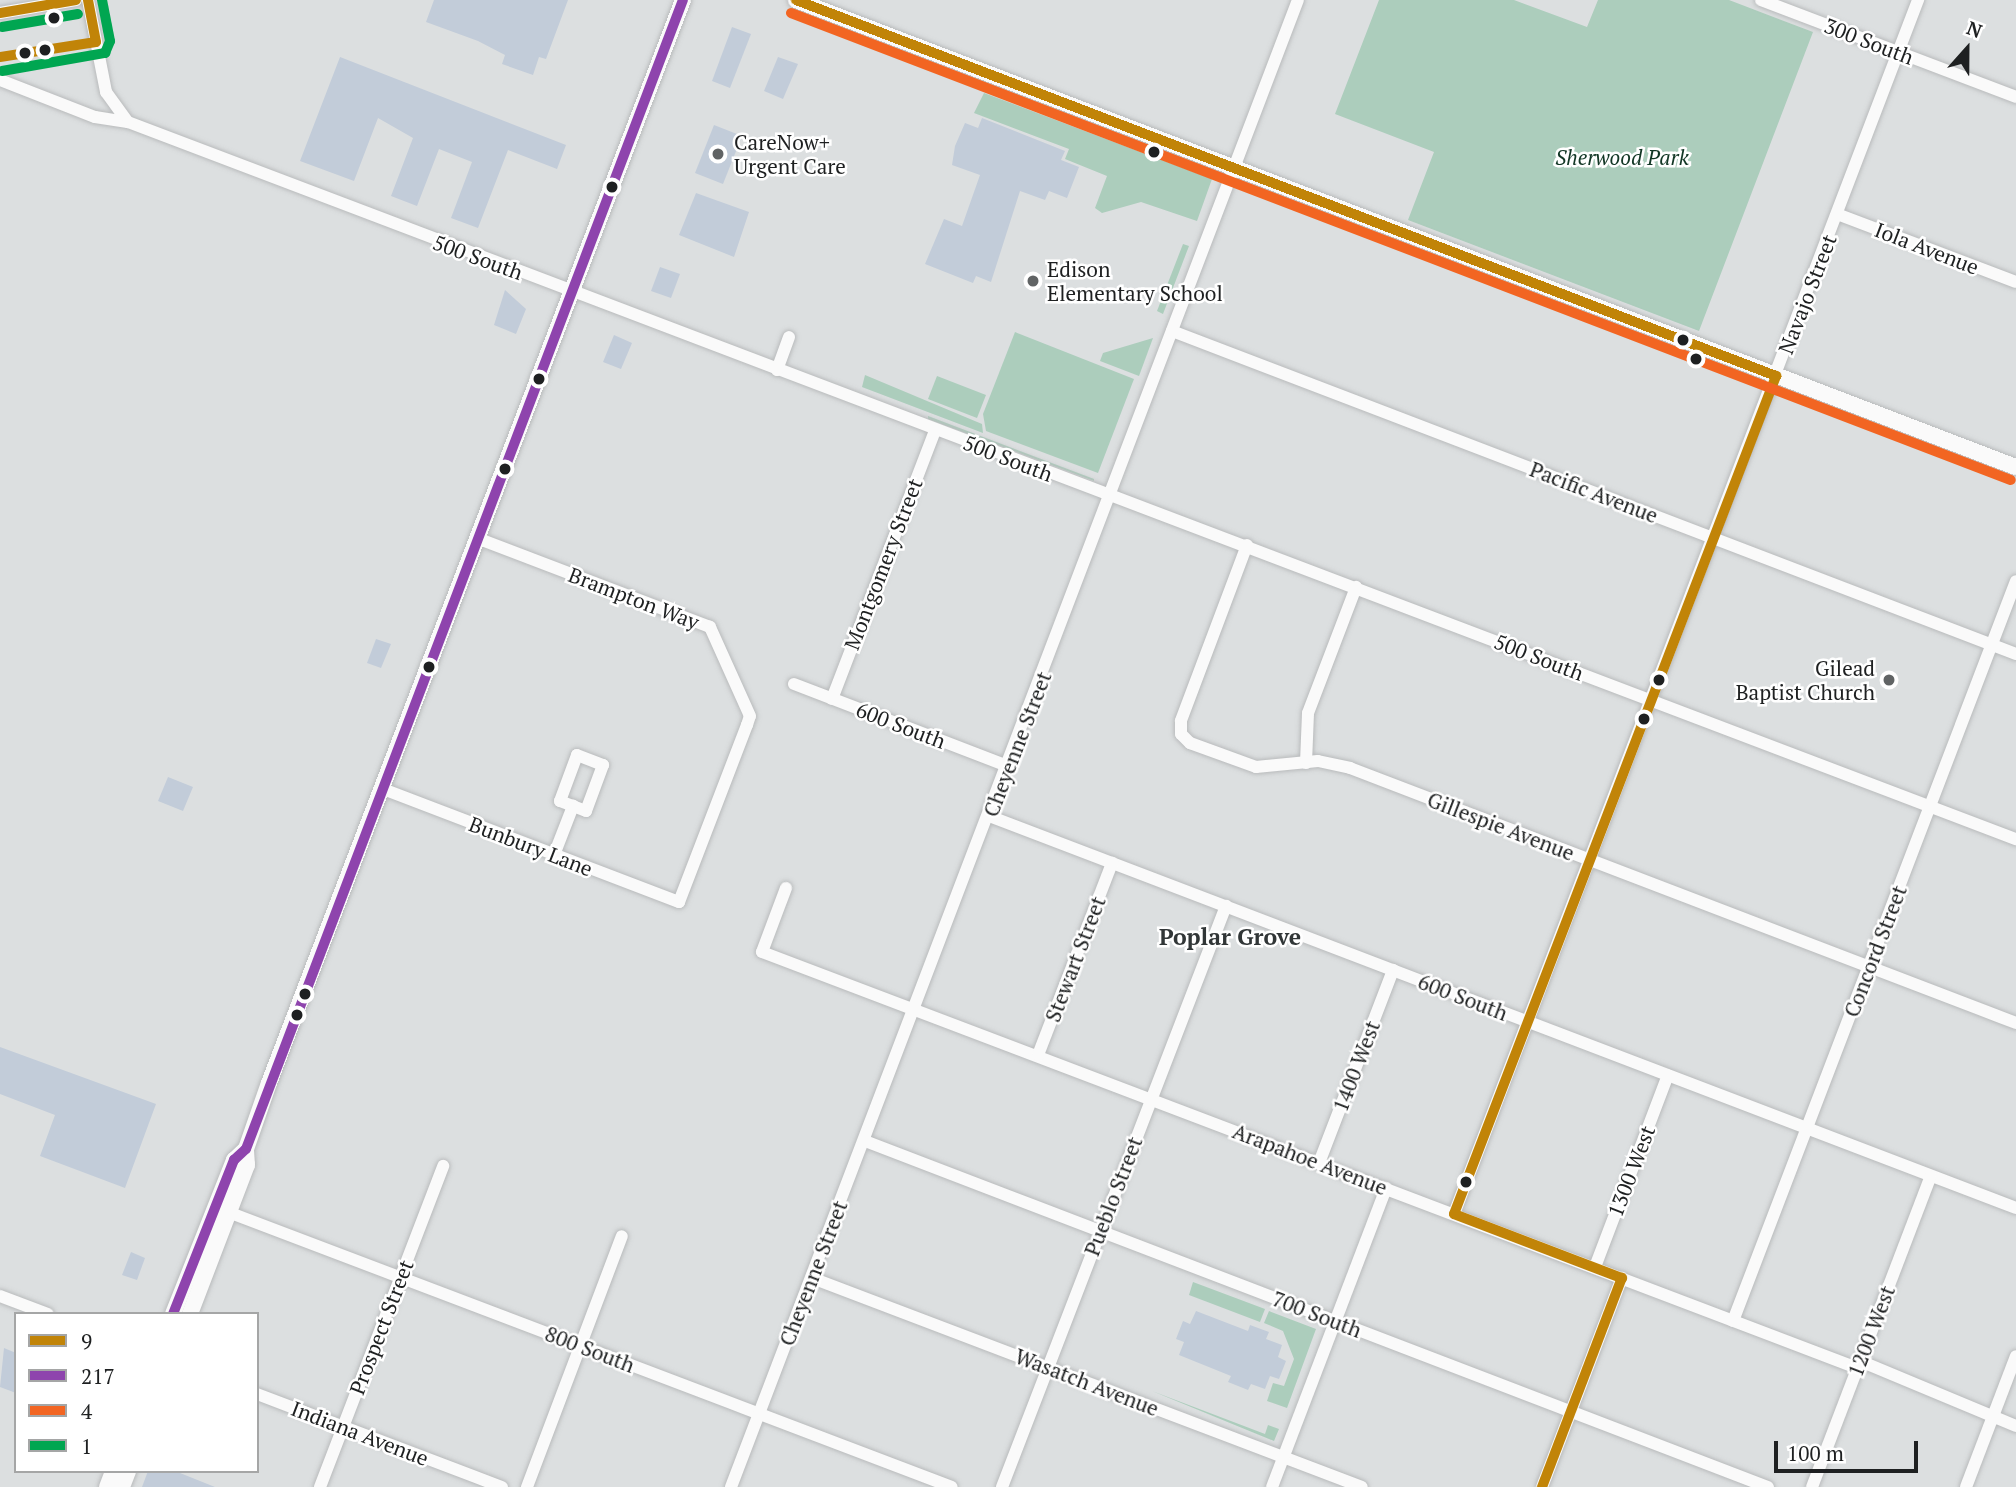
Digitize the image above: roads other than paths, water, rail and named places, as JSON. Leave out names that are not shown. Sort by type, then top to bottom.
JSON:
[{"type":"main road","points":[[191,1312],[247,1165],[246,1149],[683,0]]},
{"type":"main road","points":[[796,0],[2016,467]]},
{"type":"main road","points":[[174,1312],[234,1160],[246,1149]]},
{"type":"street","points":[[0,13],[76,0]]},
{"type":"street","points":[[88,0],[106,92],[128,122]]},
{"type":"street","name":"Cheyenne Street","points":[[732,1487],[1298,0]]},
{"type":"street","name":"300 South","points":[[1761,0],[2016,97]]},
{"type":"street","name":"Navajo Street","points":[[1454,1214],[1918,0]]},
{"type":"street","name":"500 South","points":[[0,80],[95,117],[128,122],[2016,839]]},
{"type":"street","name":"Iola Avenue","points":[[1837,214],[2016,282]]},
{"type":"street","name":"Pacific Avenue","points":[[1172,331],[2016,654]]},
{"type":"street","points":[[777,370],[789,337]]},
{"type":"street","name":"Montgomery Street","points":[[832,699],[935,430]]},
{"type":"street","name":"Brampton Way","points":[[477,538],[710,627],[750,716],[679,902]]},
{"type":"street","name":"Gillespie Avenue","points":[[1247,545],[1181,734],[1190,743],[1256,767],[1306,763],[1350,768],[2016,1023]]},
{"type":"street","name":"Concord Street","points":[[1733,1321],[2016,581]]},
{"type":"street","points":[[1306,763],[1305,722],[1356,587]]},
{"type":"street","name":"600 South","points":[[794,684],[1008,766]]},
{"type":"street","name":"Bunbury Lane","points":[[383,789],[679,902]]},
{"type":"street","points":[[554,855],[573,806]]},
{"type":"street","name":"600 South","points":[[989,816],[2016,1208]]},
{"type":"street","name":"Stewart Street","points":[[1038,1055],[1112,863]]},
{"type":"street","name":"Arapahoe Avenue","points":[[786,888],[762,952],[1733,1321],[1993,1415],[2016,1426]]},
{"type":"street","name":"Pueblo Street","points":[[1002,1487],[1226,906]]},
{"type":"street","name":"1400 West","points":[[1319,1163],[1393,970]]},
{"type":"street","name":"1300 West","points":[[1595,1268],[1668,1075]]},
{"type":"street","name":"700 South","points":[[865,1140],[1768,1487]]},
{"type":"street","name":"Prospect Street","points":[[320,1487],[443,1166]]},
{"type":"street","name":"1200 West","points":[[1812,1487],[1931,1176]]},
{"type":"street","points":[[1272,1487],[1386,1188]]},
{"type":"street","name":"800 South","points":[[228,1212],[952,1487]]},
{"type":"street","points":[[527,1487],[622,1236]]},
{"type":"street","name":"Wasatch Avenue","points":[[812,1278],[1362,1487]]},
{"type":"street","points":[[1542,1487],[1622,1278]]},
{"type":"street","points":[[0,1296],[43,1312]]},
{"type":"street","points":[[1966,1487],[2016,1356]]},
{"type":"street","name":"Indiana Avenue","points":[[259,1395],[502,1487]]},
{"type":"place","name":"CareNow+ Urgent Care","points":[[718,154]]},
{"type":"place","name":"Edison Elementary School","points":[[1033,281]]},
{"type":"place","name":"Gilead Baptist Church","points":[[1889,680]]},
{"type":"district","name":"Poplar Grove","points":[[1230,937]]},
{"type":"park label","name":"Sherwood Park","points":[[1622,157]]}]
